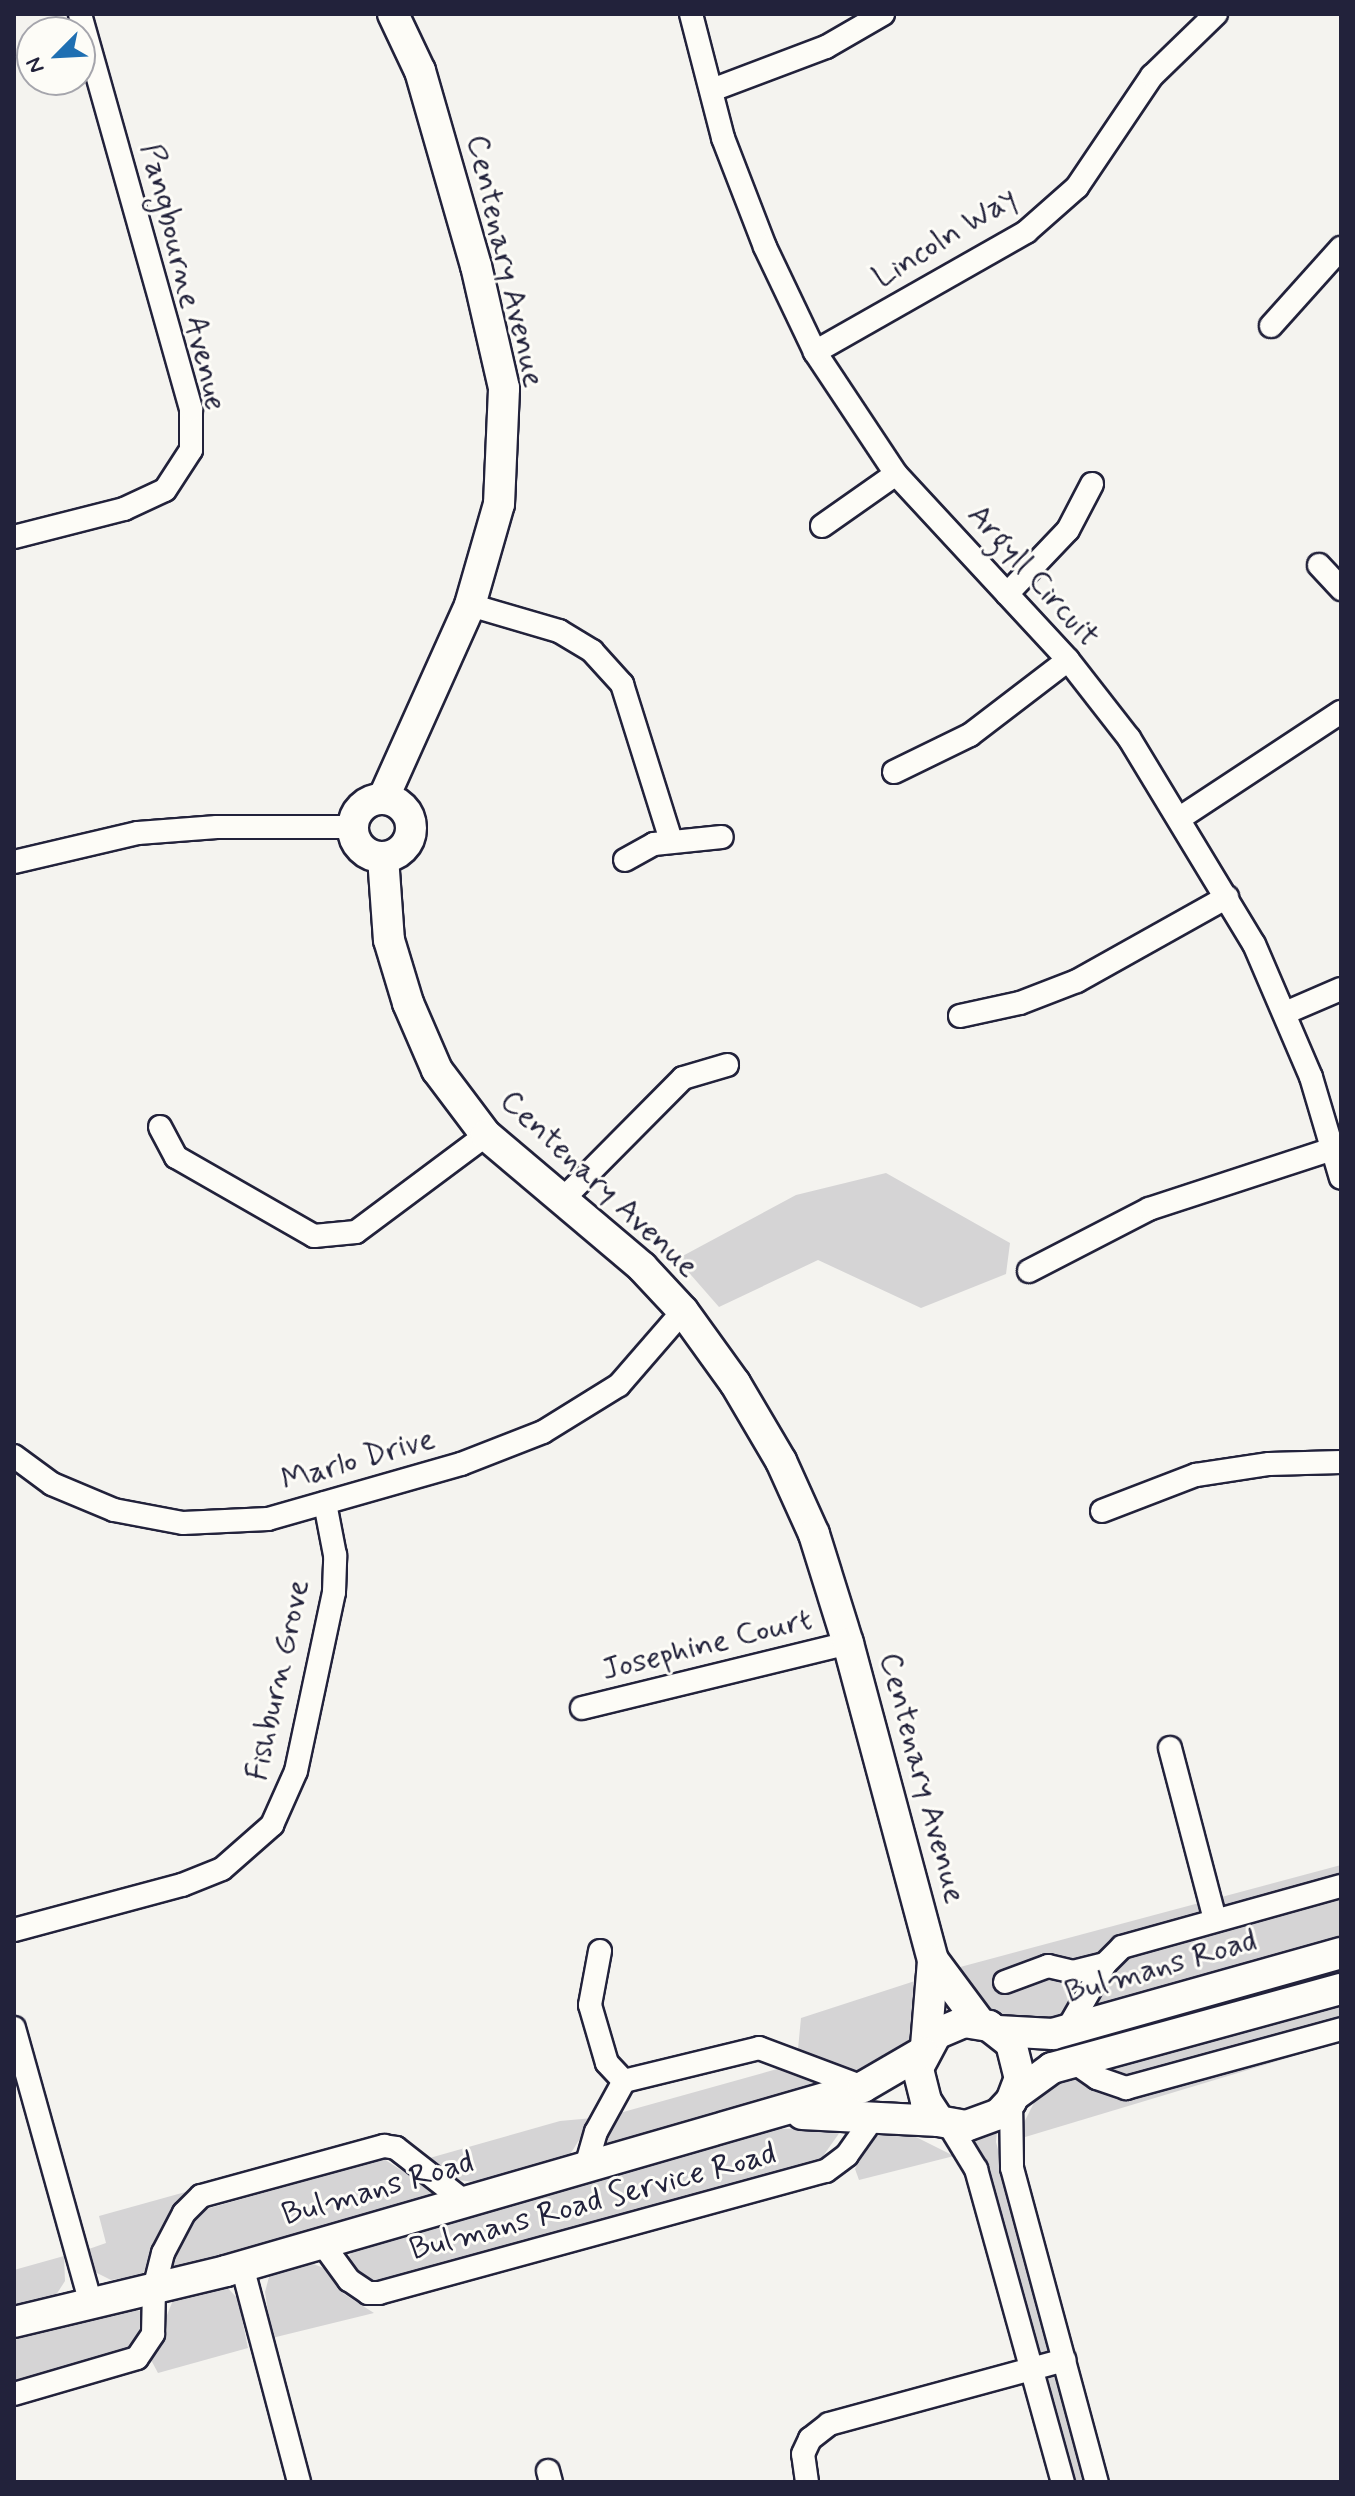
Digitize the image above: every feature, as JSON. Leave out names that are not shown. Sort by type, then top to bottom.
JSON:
[{"type":"street","name":"Pangbourne Avenue","points":[[14,537],[124,509],[165,490],[191,450],[191,409],[80,14]]},
{"type":"street","name":"Centenary Avenue","points":[[383,799],[470,605],[499,504],[504,388],[476,266],[420,71],[393,14]]},
{"type":"street","name":"Argyll Circuit","points":[[691,14],[712,90],[765,247],[815,352],[896,474],[1068,660],[1129,738],[1180,818],[1227,897],[1285,1013],[1341,1178]]},
{"type":"street","points":[[712,90],[826,47],[883,14]]},
{"type":"street","name":"Lincoln Way","points":[[815,352],[1026,232],[1077,187],[1152,76],[1216,14]]},
{"type":"street","points":[[1271,326],[1341,248]]},
{"type":"street","points":[[822,526],[896,474]]},
{"type":"street","points":[[1007,594],[1068,530],[1092,484]]},
{"type":"street","points":[[1319,565],[1341,589]]},
{"type":"street","points":[[470,605],[559,631],[592,651],[622,684],[671,840]]},
{"type":"street","points":[[894,772],[970,735],[1068,660]]},
{"type":"street","points":[[1180,818],[1341,712]]},
{"type":"street","points":[[383,799],[401,806],[411,833],[402,850],[383,857],[364,850],[354,827],[361,808],[383,799]]},
{"type":"street","points":[[14,862],[138,833],[217,827],[354,827]]},
{"type":"street","points":[[625,860],[671,840],[722,837]]},
{"type":"street","name":"Centenary Avenue","points":[[383,857],[389,940],[408,1003],[437,1070],[486,1135],[563,1199],[683,1311],[735,1383],[781,1461],[814,1534],[848,1643],[933,1960],[924,2049]]},
{"type":"street","points":[[960,1016],[1020,1003],[1077,981],[1227,897]]},
{"type":"street","points":[[1285,1013],[1341,989]]},
{"type":"street","points":[[563,1199],[683,1078],[727,1065]]},
{"type":"street","points":[[160,1127],[176,1157],[314,1236],[356,1232],[486,1135]]},
{"type":"street","points":[[1029,1271],[1149,1209],[1333,1149]]},
{"type":"street","name":"Marlo Drive","points":[[14,1456],[52,1484],[114,1510],[183,1523],[268,1519],[461,1464],[543,1432],[619,1385],[683,1311]]},
{"type":"street","points":[[1102,1511],[1196,1475],[1269,1464],[1341,1462]]},
{"type":"street","name":"Fishburn Grove","points":[[14,1930],[182,1885],[222,1869],[272,1825],[296,1771],[334,1592],[335,1555],[325,1503]]},
{"type":"street","name":"Josephine Court","points":[[582,1708],[848,1643]]},
{"type":"street","points":[[1170,1748],[1215,1920]]},
{"type":"street","points":[[1067,2030],[1105,1964],[1122,1947],[1341,1886]]},
{"type":"street","points":[[600,1951],[590,2005],[607,2063],[624,2081],[759,2048],[863,2087]]},
{"type":"street","name":"Bulmans Road","points":[[989,2027],[1039,2035],[1067,2030],[1341,1953]]},
{"type":"street","name":"Centenary Avenue","points":[[933,1960],[989,2027]]},
{"type":"street","points":[[1005,1982],[1048,1966],[1073,1972],[1105,1964]]},
{"type":"street","points":[[1073,1972],[1086,1998]]},
{"type":"street","points":[[944,2123],[983,2122],[1039,2075],[1074,2062],[1341,1989]]},
{"type":"street","points":[[1063,2482],[973,2158],[944,2123],[920,2085],[924,2049],[949,2026],[989,2027],[1018,2060],[1013,2098],[1012,2168],[1097,2482]]},
{"type":"street","points":[[14,2028],[90,2301]]},
{"type":"street","points":[[1074,2062],[1097,2078],[1126,2088],[1341,2029]]},
{"type":"street","name":"Bulmans Road","points":[[14,2322],[242,2266],[465,2202],[587,2163],[863,2087],[924,2049]]},
{"type":"street","name":"Bulmans Road Service Road","points":[[587,2163],[596,2132],[624,2081]]},
{"type":"street","name":"Bulmans Road","points":[[761,2116],[826,2112],[944,2123]]},
{"type":"street","name":"Bulmans Road Service Road","points":[[322,2243],[349,2280],[368,2293],[379,2293],[826,2171],[847,2155],[871,2121],[881,2118]]},
{"type":"street","name":"Bulmans Road Service Road","points":[[14,2394],[137,2358],[153,2334],[154,2289],[163,2253],[193,2202],[298,2168],[384,2146],[396,2148],[465,2202]]},
{"type":"street","points":[[242,2266],[299,2482]]},
{"type":"street","points":[[807,2482],[803,2454],[810,2439],[829,2424],[1064,2360]]},
{"type":"shaded area","points":[[886,1173],[1010,1243],[1006,1274],[921,1308],[818,1260],[719,1307],[677,1259],[796,1195]]},
{"type":"shaded area","points":[[1341,1865],[1341,1952],[1063,2026],[1006,2028],[949,1970]]},
{"type":"shaded area","points":[[918,1980],[918,2023],[908,2047],[883,2073],[603,2146],[616,2114],[777,2069],[798,2049],[801,2018]]},
{"type":"shaded area","points":[[1341,2007],[1341,2042],[1015,2140],[1037,2097],[1065,2081]]},
{"type":"shaded area","points":[[593,2118],[569,2156],[482,2183],[458,2180],[426,2159],[560,2121]]},
{"type":"shaded area","points":[[998,2122],[996,2142],[1089,2482],[1069,2482],[964,2131]]},
{"type":"shaded area","points":[[826,2128],[840,2132],[816,2166],[378,2286],[353,2274],[348,2259],[354,2247],[776,2129]]},
{"type":"shaded area","points":[[902,2130],[954,2156],[859,2180],[855,2169],[867,2144],[875,2136]]},
{"type":"shaded area","points":[[384,2159],[439,2195],[169,2269],[199,2211]]},
{"type":"shaded area","points":[[189,2191],[142,2275],[111,2280],[93,2271],[86,2250],[106,2243],[99,2216]]},
{"type":"shaded area","points":[[64,2256],[65,2281],[56,2295],[14,2310],[14,2270]]},
{"type":"shaded area","points":[[305,2261],[324,2268],[344,2294],[374,2313],[272,2338],[265,2292],[270,2273]]},
{"type":"shaded area","points":[[213,2284],[226,2286],[238,2299],[248,2348],[158,2373],[150,2358],[173,2300]]},
{"type":"shaded area","points":[[131,2306],[147,2315],[143,2336],[132,2353],[14,2385],[14,2340]]}]
